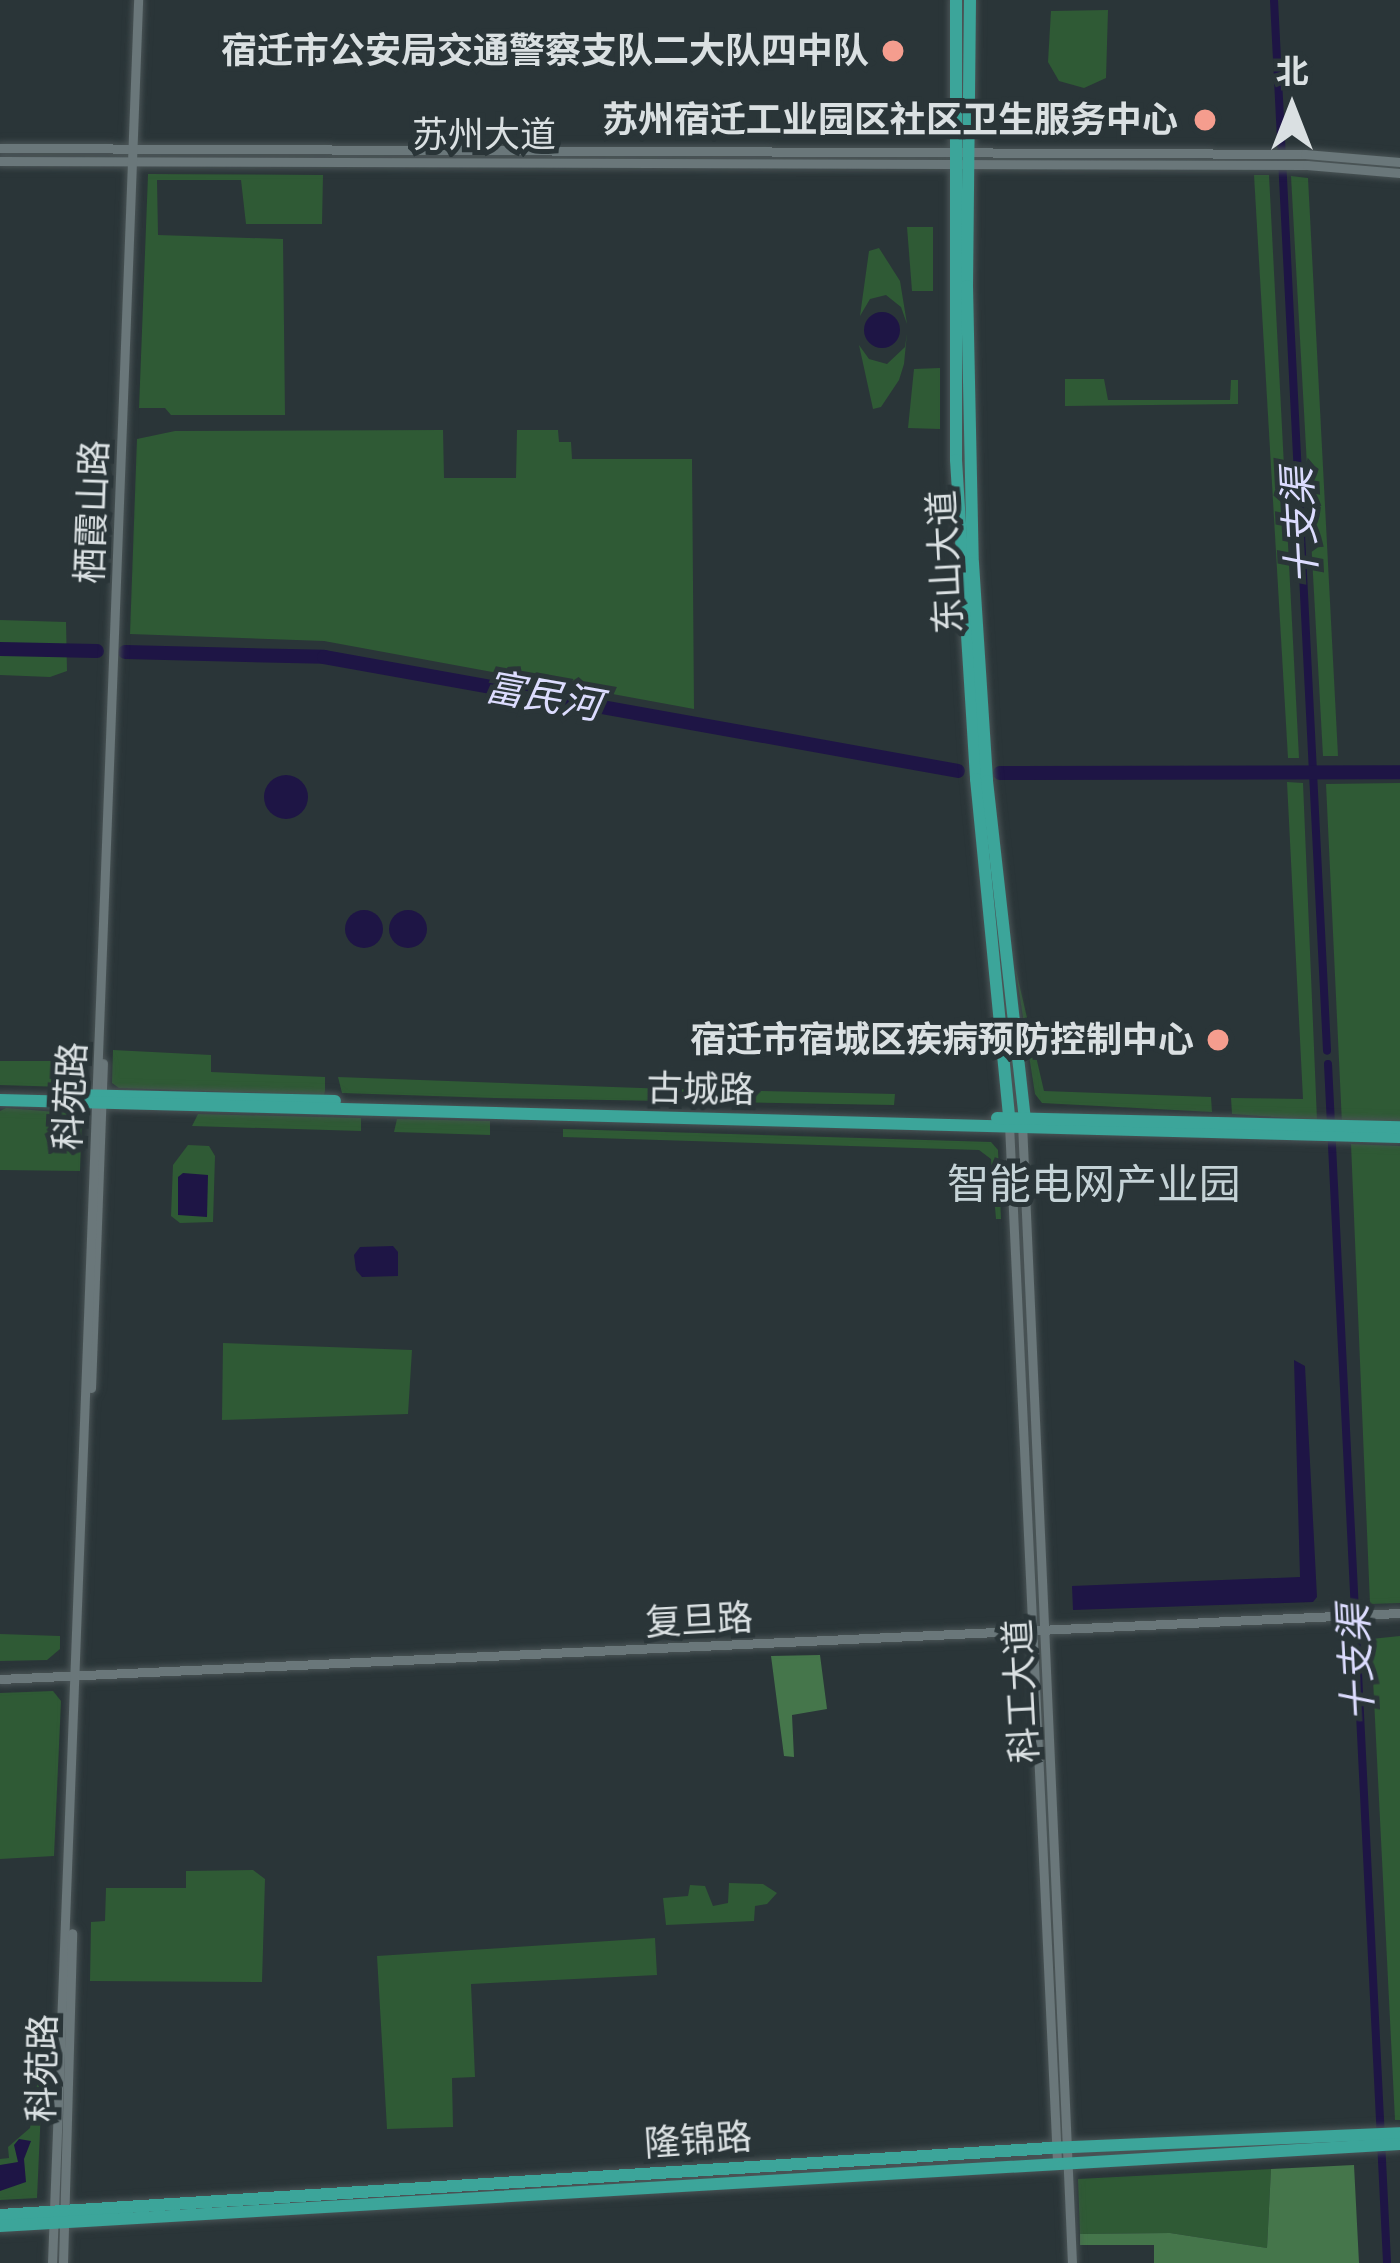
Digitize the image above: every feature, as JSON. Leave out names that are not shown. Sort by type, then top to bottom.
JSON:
[{"type":"main road","name":"东山大道","points":[[956,0],[973,562],[1015,1123]]},
{"type":"main road","name":"东山大道","points":[[960,158],[970,0]]},
{"type":"main road","name":"古城路","points":[[0,1097],[1331,1131],[1400,1137]]},
{"type":"main road","name":"古城路","points":[[1331,1131],[1400,1127]]},
{"type":"main road","name":"隆锦路","points":[[0,2215],[59,2216],[1063,2163],[1400,2133]]},
{"type":"main road","name":"隆锦路","points":[[0,2226],[59,2216],[1062,2147],[1400,2144]]},
{"type":"street","name":"栖霞山路","points":[[101,1025],[138,0]]},
{"type":"street","name":"苏州大道","points":[[0,148],[960,158]]},
{"type":"street","name":"苏州大道","points":[[0,161],[960,158],[1400,162]]},
{"type":"street","name":"苏州大道","points":[[1306,160],[1400,173]]},
{"type":"street","name":"科苑路","points":[[63,2263],[59,2216],[101,1025]]},
{"type":"street","name":"科工大道","points":[[1015,1123],[1045,1631],[1062,2147]]},
{"type":"street","name":"科工大道","points":[[1015,1123],[1032,1632],[1072,2263]]},
{"type":"street","name":"复旦路","points":[[0,1679],[1400,1613]]},
{"type":"street","name":"科苑路","points":[[52,2263],[59,2216]]},
{"type":"green space","points":[[1108,10],[1106,78],[1084,88],[1059,81],[1048,62],[1051,11]]},
{"type":"green space","points":[[148,174],[323,175],[322,224],[246,224],[241,180],[157,180],[158,235],[283,239],[285,415],[171,415],[165,408],[139,408]]},
{"type":"green space","points":[[1254,175],[1269,175],[1299,758],[1288,758]]},
{"type":"green space","points":[[1291,176],[1308,178],[1338,756],[1323,756]]},
{"type":"green space","points":[[907,227],[933,227],[933,291],[912,291]]},
{"type":"green space","points":[[879,248],[900,281],[907,324],[901,307],[886,295],[870,299],[860,316],[869,251]]},
{"type":"green space","points":[[907,333],[904,364],[899,380],[881,407],[873,409],[859,345],[869,359],[887,364],[905,347]]},
{"type":"green space","points":[[940,368],[940,429],[908,428],[914,369]]},
{"type":"green space","points":[[1065,379],[1104,379],[1108,400],[1230,400],[1231,380],[1238,380],[1238,404],[1065,406]]},
{"type":"green space","points":[[443,430],[444,478],[516,478],[517,430],[558,430],[559,442],[571,442],[572,459],[692,459],[694,709],[324,641],[130,634],[137,439],[175,431]]},
{"type":"green space","points":[[0,620],[66,622],[67,671],[50,677],[0,675]]},
{"type":"green space","points":[[1287,782],[1303,783],[1317,1120],[1232,1114],[1231,1098],[1303,1099]]},
{"type":"green space","points":[[1400,783],[1400,1122],[1342,1124],[1326,784]]},
{"type":"green space","points":[[1015,966],[1044,1091],[1211,1097],[1212,1112],[1042,1103],[1035,1094]]},
{"type":"green space","points":[[113,1050],[211,1055],[211,1072],[325,1077],[325,1091],[324,1095],[119,1088],[112,1083]]},
{"type":"green space","points":[[0,1061],[80,1061],[78,1080],[64,1087],[0,1085]]},
{"type":"green space","points":[[338,1077],[895,1094],[894,1105],[494,1098],[342,1093]]},
{"type":"green space","points":[[0,1111],[82,1114],[80,1171],[0,1170]]},
{"type":"green space","points":[[198,1114],[361,1118],[361,1131],[192,1126]]},
{"type":"green space","points":[[397,1119],[490,1121],[490,1135],[394,1132]]},
{"type":"green space","points":[[563,1129],[991,1142],[998,1150],[1001,1219],[996,1219],[991,1159],[979,1150],[563,1137]]},
{"type":"green space","points":[[1351,1144],[1400,1146],[1400,1603],[1370,1604]]},
{"type":"green space","points":[[188,1145],[209,1146],[215,1156],[213,1222],[180,1223],[171,1216],[173,1165]]},
{"type":"green space","points":[[223,1343],[412,1350],[408,1414],[222,1420]]},
{"type":"green space","points":[[0,1634],[60,1636],[60,1649],[47,1660],[0,1661]]},
{"type":"green space","points":[[1400,1636],[1400,2120],[1395,2120],[1371,1639]]},
{"type":"green space","points":[[820,1655],[827,1709],[792,1715],[794,1757],[784,1756],[771,1656]]},
{"type":"green space","points":[[53,1691],[61,1701],[54,1856],[0,1859],[0,1693]]},
{"type":"green space","points":[[253,1870],[265,1879],[262,1982],[90,1981],[91,1922],[105,1921],[106,1888],[186,1888],[186,1871]]},
{"type":"green space","points":[[729,1883],[763,1884],[777,1893],[767,1904],[755,1906],[754,1921],[666,1925],[663,1898],[688,1896],[690,1885],[705,1886],[713,1906],[728,1903]]},
{"type":"green space","points":[[655,1938],[657,1975],[471,1984],[475,2077],[452,2078],[453,2127],[387,2129],[377,1956]]},
{"type":"green space","points":[[44,2042],[37,2198],[0,2200],[0,2159],[9,2158],[8,2147],[30,2128]]},
{"type":"green space","points":[[1354,2165],[1359,2263],[1154,2263],[1154,2245],[1080,2245],[1080,2234],[1170,2233],[1267,2248],[1271,2169]]},
{"type":"green space","points":[[1271,2169],[1267,2248],[1170,2233],[1080,2234],[1078,2179]]},
{"type":"shaded area","points":[[882,312],[895,317],[900,330],[895,343],[882,348],[869,343],[864,330],[869,317]]},
{"type":"shaded area","points":[[286,775],[302,781],[308,797],[302,813],[286,819],[270,813],[264,797],[270,781]]},
{"type":"shaded area","points":[[364,910],[377,916],[383,929],[377,942],[364,948],[351,942],[345,929],[351,916]]},
{"type":"shaded area","points":[[408,910],[421,916],[427,929],[421,942],[408,948],[395,942],[389,929],[395,916]]},
{"type":"shaded area","points":[[183,1173],[208,1175],[207,1217],[178,1215],[178,1177]]},
{"type":"shaded area","points":[[393,1246],[398,1252],[398,1276],[362,1277],[356,1270],[354,1255],[360,1247]]},
{"type":"shaded area","points":[[1294,1360],[1305,1366],[1317,1597],[1313,1602],[1073,1610],[1072,1586],[1300,1577]]},
{"type":"shaded area","points":[[19,2139],[31,2141],[24,2159],[26,2182],[0,2191],[0,2165],[18,2162],[14,2145]]},
{"type":"waterway","name":"十支渠","points":[[1274,0],[1327,1051]]},
{"type":"waterway","name":"富民河","points":[[0,649],[97,651]]},
{"type":"waterway","name":"富民河","points":[[125,652],[324,657],[958,771]]},
{"type":"waterway","name":"富民河","points":[[1000,773],[1400,772]]},
{"type":"waterway","name":"十支渠","points":[[1328,1064],[1387,2263]]},
{"type":"place","name":"宿迁市公安局交通警察支队二大队四中队","points":[[893,51]]},
{"type":"place","name":"苏州宿迁工业园区社区卫生服务中心","points":[[1205,120]]},
{"type":"place","name":"宿迁市宿城区疾病预防控制中心","points":[[1218,1040]]},
{"type":"district","name":"智能电网产业园","points":[[1094,1185]]}]
